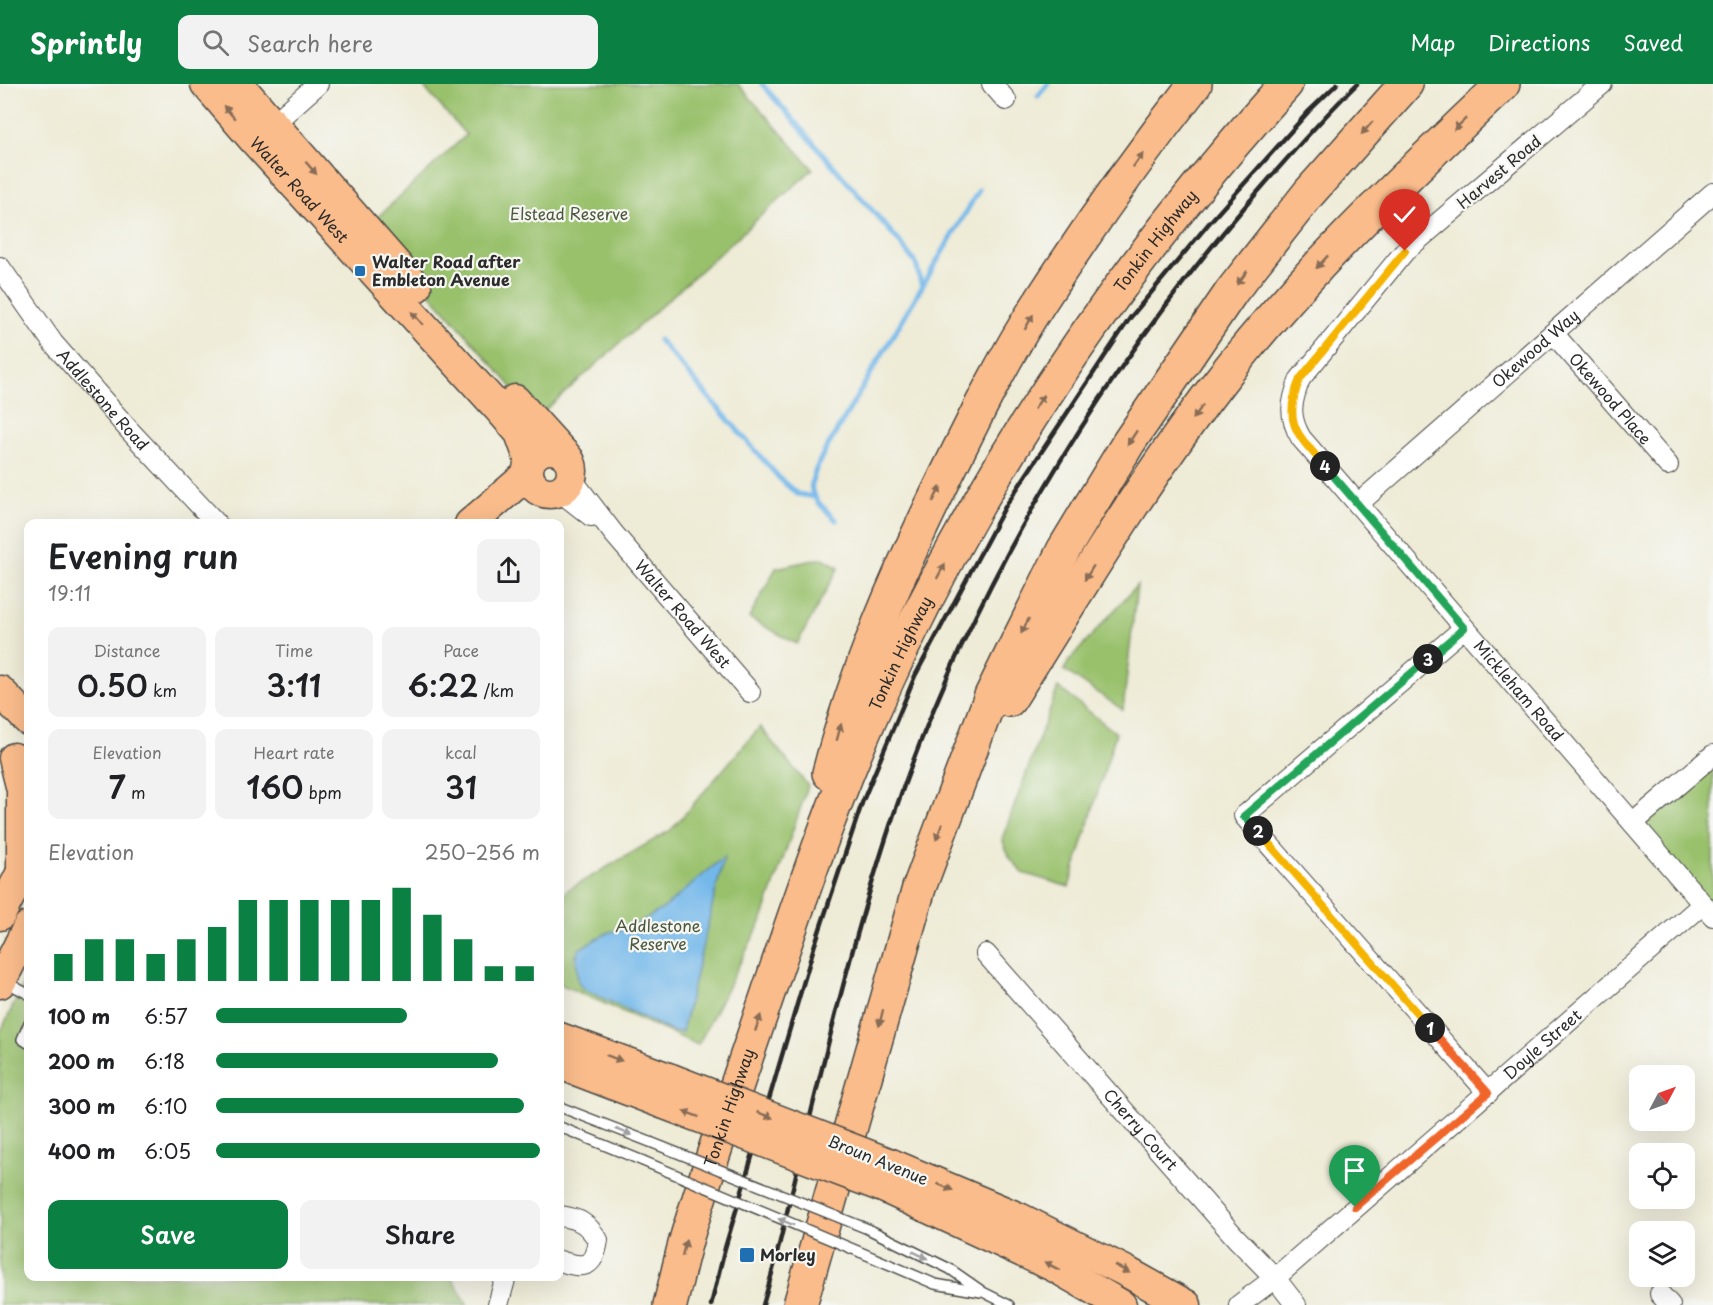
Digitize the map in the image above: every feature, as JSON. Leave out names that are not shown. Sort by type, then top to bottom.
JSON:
[{"type":"highway","points":[[783,951],[842,722],[874,634],[918,533],[978,411],[1039,304],[1161,126],[1195,84]]},
{"type":"highway","name":"Tonkin Highway","points":[[670,1305],[690,1227],[824,832],[872,714],[926,600],[986,489],[1053,381],[1126,277],[1204,177],[1286,84]]},
{"type":"highway","points":[[800,1305],[919,888],[991,696],[1015,647],[1064,549],[1129,442],[1232,291],[1309,193],[1406,84]]},
{"type":"highway","points":[[960,778],[1132,504],[1216,386],[1297,289],[1374,207],[1503,84]]},
{"type":"main road","name":"Walter Road West","points":[[206,84],[263,132],[550,475]]},
{"type":"main road","name":"Walter Road West","points":[[238,84],[263,132]]},
{"type":"main road","points":[[478,519],[550,475]]},
{"type":"main road","points":[[487,519],[550,475]]},
{"type":"main road","points":[[0,681],[24,696]]},
{"type":"main road","points":[[0,691],[24,716]]},
{"type":"main road","points":[[14,758],[22,790],[24,840]]},
{"type":"main road","points":[[0,915],[24,867]]},
{"type":"main road","points":[[1,981],[24,935]]},
{"type":"main road","name":"Broun Avenue","points":[[564,1040],[667,1091],[887,1176],[1019,1218],[1186,1305]]},
{"type":"main road","name":"Broun Avenue","points":[[564,1065],[667,1091]]},
{"type":"main road","name":"Broun Avenue","points":[[887,1176],[1121,1305]]},
{"type":"street","points":[[263,132],[318,84]]},
{"type":"street","points":[[992,84],[1006,100]]},
{"type":"street","name":"Harvest Road","points":[[1301,438],[1292,423],[1293,396],[1300,379],[1405,251],[1602,84]]},
{"type":"street","name":"Okewood Way","points":[[1358,504],[1713,193]]},
{"type":"street","name":"Addlestone Road","points":[[0,267],[53,343],[130,431],[212,519]]},
{"type":"street","name":"Okewood Place","points":[[1553,333],[1668,465]]},
{"type":"street","name":"Mickleham Road","points":[[1301,438],[1708,910]]},
{"type":"street","name":"Walter Road West","points":[[550,475],[614,534],[750,692]]},
{"type":"street","points":[[1464,628],[1244,816],[1488,1093]]},
{"type":"street","points":[[1633,824],[1713,755]]},
{"type":"street","name":"Doyle Street","points":[[1239,1305],[1275,1278],[1488,1093],[1708,910]]},
{"type":"street","name":"Cherry Court","points":[[986,954],[1236,1238],[1275,1278],[1296,1305]]},
{"type":"street","points":[[564,1217],[588,1225],[598,1240],[592,1259],[586,1265],[576,1266],[564,1262]]},
{"type":"street","name":"Doyle Street","points":[[1263,1305],[1275,1278]]},
{"type":"street","points":[[498,1305],[505,1281]]},
{"type":"lane","points":[[1,981],[24,992]]},
{"type":"lane","points":[[564,1109],[868,1229],[950,1269],[983,1292],[1009,1305]]},
{"type":"lane","points":[[564,1129],[935,1284],[983,1292]]},
{"type":"green space","name":"Elstead Reserve","points":[[421,84],[738,84],[813,169],[538,417],[370,224],[466,135]]},
{"type":"green space","points":[[823,558],[839,567],[797,644],[749,618],[776,568]]},
{"type":"green space","points":[[1137,585],[1123,710],[1064,670],[1069,661]]},
{"type":"green space","points":[[1058,687],[1116,733],[1069,887],[1023,873],[1010,858],[1002,839]]},
{"type":"green space","name":"Addlestone Reserve","points":[[760,727],[808,786],[762,920],[698,1045],[564,986],[566,891],[671,830]]},
{"type":"green space","points":[[1713,755],[1713,916],[1633,823]]},
{"type":"green space","points":[[24,983],[24,1281],[453,1281],[468,1305],[0,1305],[0,1033]]},
{"type":"water","points":[[724,857],[682,1032],[673,1032],[582,988],[578,981],[576,956],[579,949],[609,932],[630,928],[664,908]]},
{"type":"waterway","points":[[762,84],[898,240],[916,264],[922,287]]},
{"type":"waterway","points":[[1038,96],[1048,84]]},
{"type":"waterway","points":[[836,520],[820,504],[812,491],[813,477],[822,456],[979,190]]},
{"type":"waterway","points":[[659,340],[781,480],[797,494],[815,497]]},
{"type":"railway","points":[[711,1305],[725,1248],[814,947],[862,803],[915,676],[1005,507],[1130,318],[1210,222],[1309,111],[1337,84]]},
{"type":"railway","points":[[763,1305],[815,1096],[875,872],[924,733],[959,651],[998,571],[1041,493],[1088,417],[1138,343],[1248,203],[1357,84]]},
{"type":"place","name":"Walter Road after Embleton Avenue","points":[[360,271]]},
{"type":"place","name":"Morley","points":[[747,1255]]},
{"type":"route","points":[[1355,1207],[1488,1093],[1244,816],[1464,628],[1301,438],[1292,423],[1293,396],[1300,379],[1405,251]]}]
